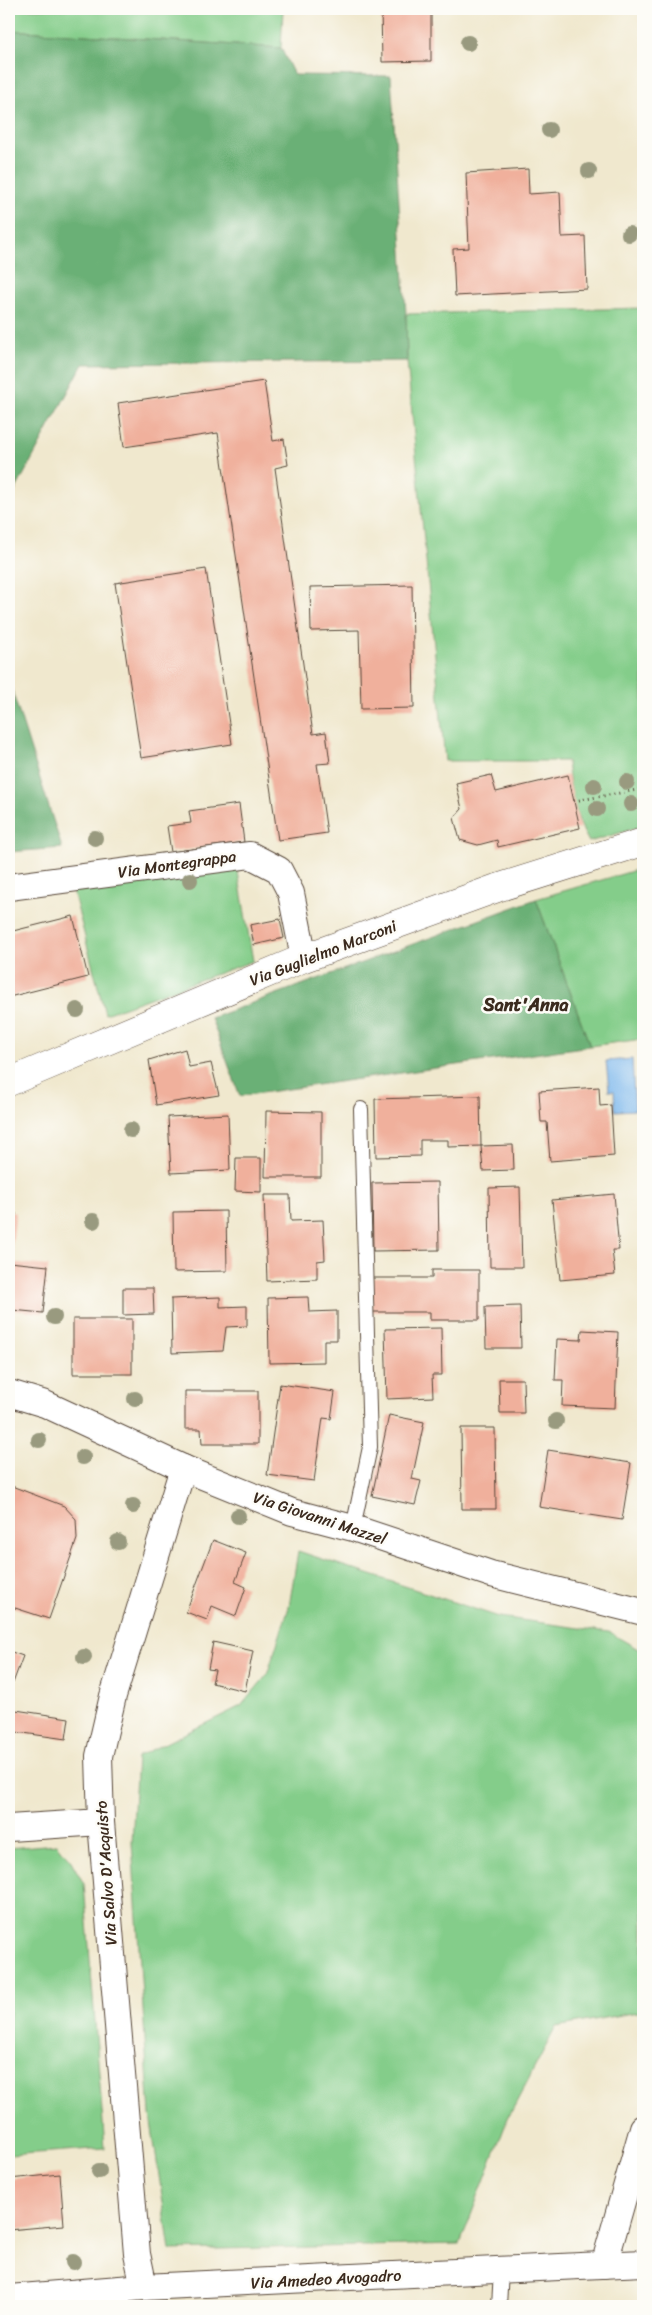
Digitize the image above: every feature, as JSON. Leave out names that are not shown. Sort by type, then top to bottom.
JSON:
[{"type":"street","name":"Via Guglielmo Marconi","points":[[9,1082],[304,958],[497,888],[643,842]]},
{"type":"street","name":"Via Montegrappa","points":[[9,887],[250,855],[278,870],[291,892],[304,958]]},
{"type":"street","name":"Via Giovanni Mazzel","points":[[9,1393],[45,1404],[182,1468],[292,1512],[353,1528],[491,1574],[643,1612]]},
{"type":"street","name":"Via Salvo D'Acquisto","points":[[144,2288],[137,2254],[101,1822],[99,1756],[111,1705],[182,1468]]},
{"type":"street","points":[[9,1828],[101,1822]]},
{"type":"street","points":[[604,2265],[643,2128]]},
{"type":"street","name":"Via Amedeo Avogadro","points":[[9,2298],[144,2288],[643,2263]]},
{"type":"lane","points":[[353,1528],[370,1447],[361,1109]]},
{"type":"lane","points":[[499,2306],[501,2270]]},
{"type":"path","points":[[574,801],[643,789]]},
{"type":"green space","points":[[9,9],[283,9],[281,48],[9,30]]},
{"type":"green space","points":[[9,30],[281,48],[294,75],[391,76],[406,314],[407,361],[83,364],[9,502]]},
{"type":"green space","points":[[643,308],[643,826],[589,842],[577,813],[567,761],[445,761],[407,361],[406,314]]},
{"type":"green space","points":[[9,681],[62,848],[9,852]]},
{"type":"green space","points":[[237,866],[253,961],[105,1014],[73,891]]},
{"type":"green space","points":[[643,868],[643,1039],[590,1046],[536,899]]},
{"type":"green space","points":[[536,899],[590,1046],[240,1096],[211,1018]]},
{"type":"green space","points":[[298,1551],[499,1617],[609,1632],[643,1652],[643,2011],[556,2027],[508,2118],[460,2244],[170,2250],[150,2115],[132,1843],[137,1757],[241,1706],[267,1675],[289,1607]]},
{"type":"green space","points":[[57,1844],[71,1861],[84,1884],[105,2148],[9,2155],[9,1848]]},
{"type":"water","points":[[632,1059],[635,1110],[615,1111],[614,1091],[609,1091],[606,1061]]},
{"type":"building","points":[[381,9],[431,9],[431,61],[382,62]]},
{"type":"building","points":[[528,169],[529,194],[560,192],[562,237],[585,236],[587,289],[455,296],[453,249],[469,248],[466,173]]},
{"type":"building","points":[[264,381],[273,441],[284,439],[288,465],[275,468],[313,734],[326,732],[330,763],[317,764],[327,833],[278,840],[218,433],[124,447],[118,403]]},
{"type":"building","points":[[206,569],[232,744],[141,758],[115,583]]},
{"type":"building","points":[[412,585],[414,708],[361,709],[359,630],[311,631],[310,587]]},
{"type":"building","points":[[491,775],[496,792],[568,775],[580,828],[498,847],[497,840],[478,845],[460,840],[454,818],[462,809],[456,783]]},
{"type":"building","points":[[239,804],[244,842],[171,852],[167,826],[191,823],[189,811]]},
{"type":"building","points":[[73,916],[88,977],[9,997],[9,932]]},
{"type":"building","points":[[280,919],[284,938],[254,945],[250,925]]},
{"type":"building","points":[[185,1049],[189,1067],[211,1063],[219,1095],[156,1105],[149,1060]]},
{"type":"building","points":[[599,1087],[600,1106],[611,1105],[614,1156],[550,1161],[547,1122],[541,1122],[539,1091]]},
{"type":"building","points":[[480,1096],[481,1146],[448,1147],[448,1140],[420,1140],[420,1156],[376,1157],[375,1099]]},
{"type":"building","points":[[266,1111],[321,1112],[321,1177],[265,1177]]},
{"type":"building","points":[[228,1114],[230,1170],[171,1173],[168,1117]]},
{"type":"building","points":[[513,1145],[514,1170],[483,1171],[481,1146]]},
{"type":"building","points":[[236,1158],[261,1158],[261,1192],[235,1191]]},
{"type":"building","points":[[438,1182],[439,1250],[373,1251],[372,1183]]},
{"type":"building","points":[[520,1187],[522,1267],[490,1267],[489,1188]]},
{"type":"building","points":[[614,1194],[619,1250],[612,1250],[615,1275],[560,1280],[552,1200]]},
{"type":"building","points":[[264,1195],[290,1195],[291,1221],[323,1220],[325,1260],[317,1261],[317,1279],[267,1281]]},
{"type":"building","points":[[226,1211],[227,1271],[174,1272],[173,1212]]},
{"type":"building","points":[[9,1212],[16,1213],[12,1245],[9,1244]]},
{"type":"building","points":[[9,1262],[48,1266],[43,1313],[12,1310],[10,1328]]},
{"type":"building","points":[[432,1270],[479,1270],[479,1320],[430,1320],[430,1312],[372,1312],[372,1278],[432,1278]]},
{"type":"building","points":[[123,1288],[153,1288],[154,1314],[123,1315]]},
{"type":"building","points":[[220,1297],[220,1307],[247,1306],[247,1326],[226,1327],[223,1351],[172,1353],[171,1299]]},
{"type":"building","points":[[308,1297],[309,1312],[337,1311],[337,1340],[324,1340],[324,1362],[269,1363],[268,1298]]},
{"type":"building","points":[[520,1306],[521,1348],[486,1348],[485,1307]]},
{"type":"building","points":[[73,1319],[132,1319],[132,1374],[73,1374]]},
{"type":"building","points":[[441,1328],[442,1375],[432,1375],[433,1397],[387,1399],[385,1329]]},
{"type":"building","points":[[582,1330],[618,1332],[615,1408],[562,1406],[563,1380],[555,1380],[557,1339],[581,1340]]},
{"type":"building","points":[[499,1379],[523,1379],[524,1413],[500,1413]]},
{"type":"building","points":[[280,1384],[335,1392],[331,1419],[323,1418],[314,1481],[267,1475]]},
{"type":"building","points":[[185,1391],[258,1391],[258,1444],[202,1444],[201,1429],[185,1429]]},
{"type":"building","points":[[389,1415],[424,1422],[412,1479],[421,1481],[415,1505],[372,1496]]},
{"type":"building","points":[[461,1428],[495,1428],[496,1509],[462,1509]]},
{"type":"building","points":[[548,1450],[631,1463],[622,1520],[539,1507]]},
{"type":"building","points":[[9,1485],[64,1506],[76,1519],[77,1539],[49,1619],[9,1606],[9,1566],[11,1558],[9,1557]]},
{"type":"building","points":[[213,1540],[246,1553],[235,1582],[246,1587],[236,1616],[212,1606],[207,1620],[186,1612]]},
{"type":"building","points":[[213,1642],[253,1651],[245,1691],[212,1683],[215,1670],[208,1669]]},
{"type":"building","points":[[9,1651],[23,1656],[13,1683],[9,1681]]},
{"type":"building","points":[[9,1709],[69,1718],[66,1739],[9,1731]]},
{"type":"building","points":[[60,2174],[64,2225],[9,2230],[9,2179]]},
{"type":"district","name":"Sant'Anna","points":[[526,1005]]}]
